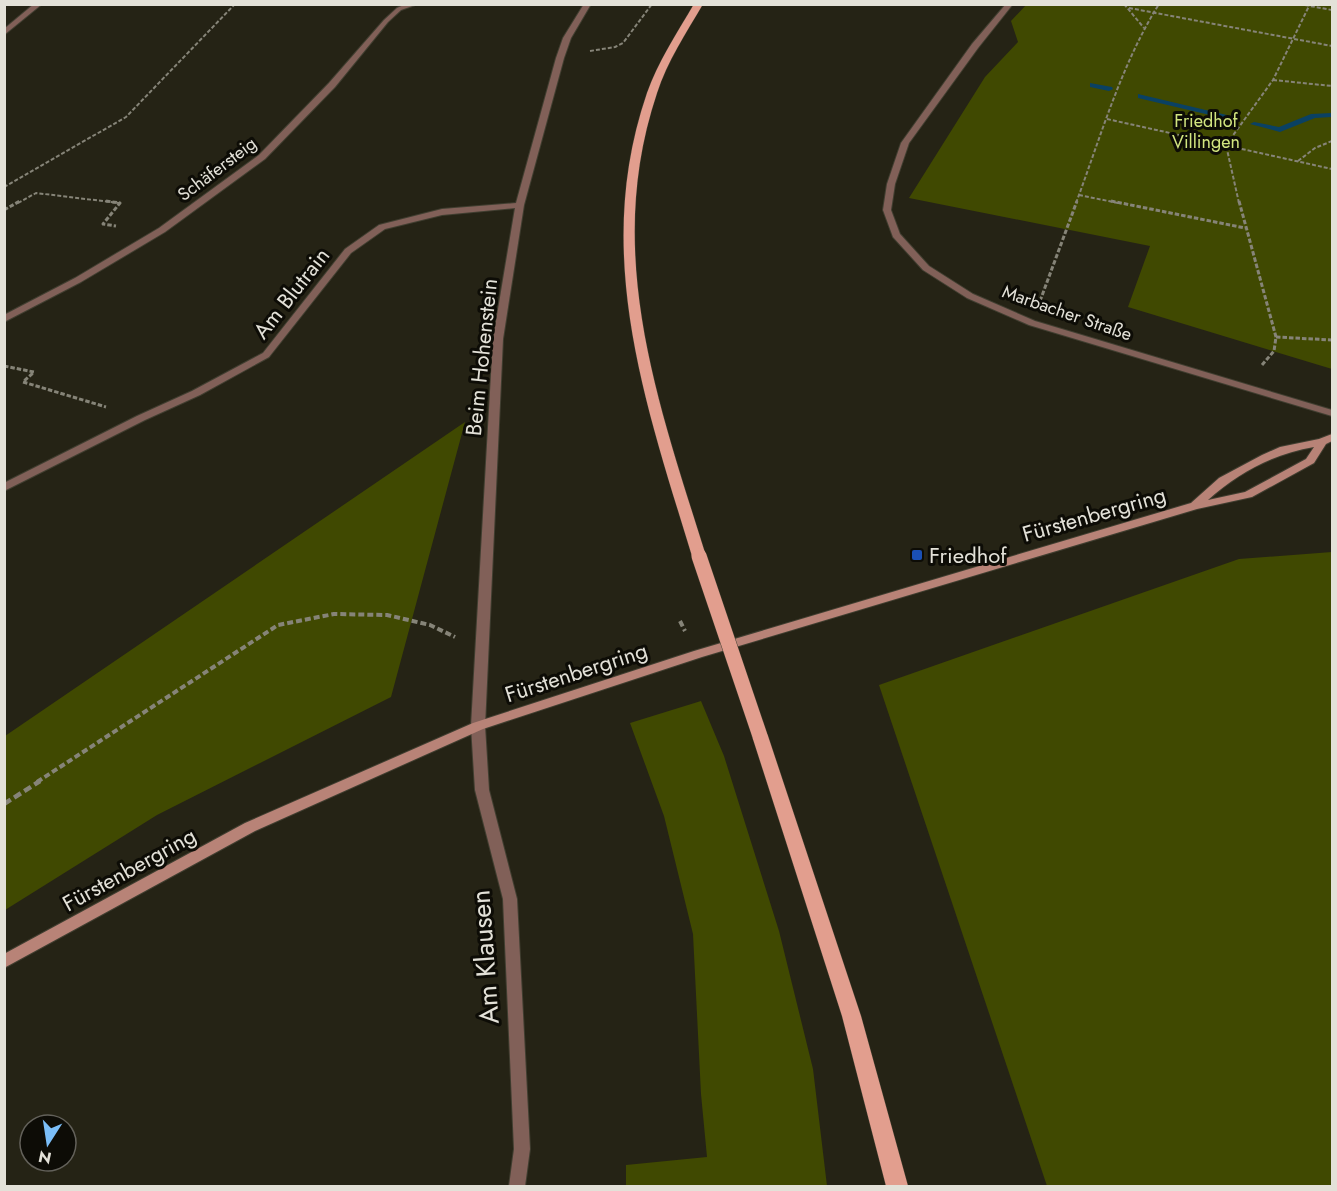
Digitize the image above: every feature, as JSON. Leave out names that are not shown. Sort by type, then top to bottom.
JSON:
[{"type":"main road","points":[[699,4],[665,62],[641,126],[633,162],[627,244],[630,290],[638,341],[651,396],[699,556],[841,975],[897,1186]]},
{"type":"street","points":[[4,33],[39,4]]},
{"type":"street","name":"Schäfersteig","points":[[4,319],[78,280],[162,230],[262,157],[332,85],[386,21],[399,9],[415,4]]},
{"type":"street","name":"Beim Hohenstein","points":[[478,726],[480,650],[498,339],[520,205],[560,57],[567,38],[588,4]]},
{"type":"street","name":"Marbacher Straße","points":[[1010,4],[975,46],[904,143],[891,184],[887,210],[896,235],[926,268],[970,296],[1032,323],[1332,413]]},
{"type":"street","name":"Am Blutrain","points":[[4,488],[141,418],[196,393],[266,355],[348,251],[382,227],[442,212],[520,205]]},
{"type":"street","name":"Fürstenbergring","points":[[1196,506],[1222,480],[1266,457],[1284,449],[1327,439]]},
{"type":"street","name":"Fürstenbergring","points":[[4,962],[250,827],[478,726],[698,654],[1196,506],[1248,495],[1310,461],[1327,439]]},
{"type":"street","name":"Am Klausen","points":[[478,726],[482,790],[510,899],[522,1149],[517,1186]]},
{"type":"path","points":[[4,187],[126,117],[235,4]]},
{"type":"path","points":[[560,57],[615,47],[623,43],[652,4]]},
{"type":"path","points":[[1124,4],[1144,28]]},
{"type":"path","points":[[1040,302],[1107,119],[1144,28],[1159,4]]},
{"type":"path","points":[[1299,4],[1332,10]]},
{"type":"path","points":[[1261,367],[1274,351],[1276,337],[1245,228],[1226,145],[1273,80],[1310,5]]},
{"type":"path","points":[[1129,8],[1332,46]]},
{"type":"path","points":[[1273,80],[1332,86]]},
{"type":"path","points":[[1107,119],[1332,169]]},
{"type":"path","points":[[1298,161],[1315,148],[1332,141]]},
{"type":"path","points":[[4,210],[36,193],[120,203],[103,224],[162,230]]},
{"type":"path","points":[[1079,195],[1245,228]]},
{"type":"path","points":[[1276,337],[1332,340]]},
{"type":"path","points":[[4,366],[34,372],[24,382],[141,418]]},
{"type":"path","points":[[4,804],[278,625],[334,614],[387,615],[430,625],[480,650]]},
{"type":"green space","name":"Friedhof Villingen","points":[[1027,4],[1332,5],[1332,369],[1128,307],[1150,246],[909,198],[985,77],[1018,42],[1011,21]]},
{"type":"green space","points":[[465,422],[391,697],[157,815],[5,910],[5,736]]},
{"type":"green space","points":[[1332,552],[1332,1186],[1047,1186],[879,685],[1239,559]]},
{"type":"green space","points":[[701,701],[724,756],[779,931],[813,1069],[827,1186],[626,1186],[626,1165],[707,1157],[701,1094],[693,934],[664,816],[630,723]]},
{"type":"waterway","points":[[1093,85],[1109,89]]},
{"type":"waterway","points":[[1141,96],[1231,118]]},
{"type":"waterway","points":[[1254,124],[1280,130],[1314,116],[1332,115]]},
{"type":"place","name":"Friedhof","points":[[917,555]]}]
